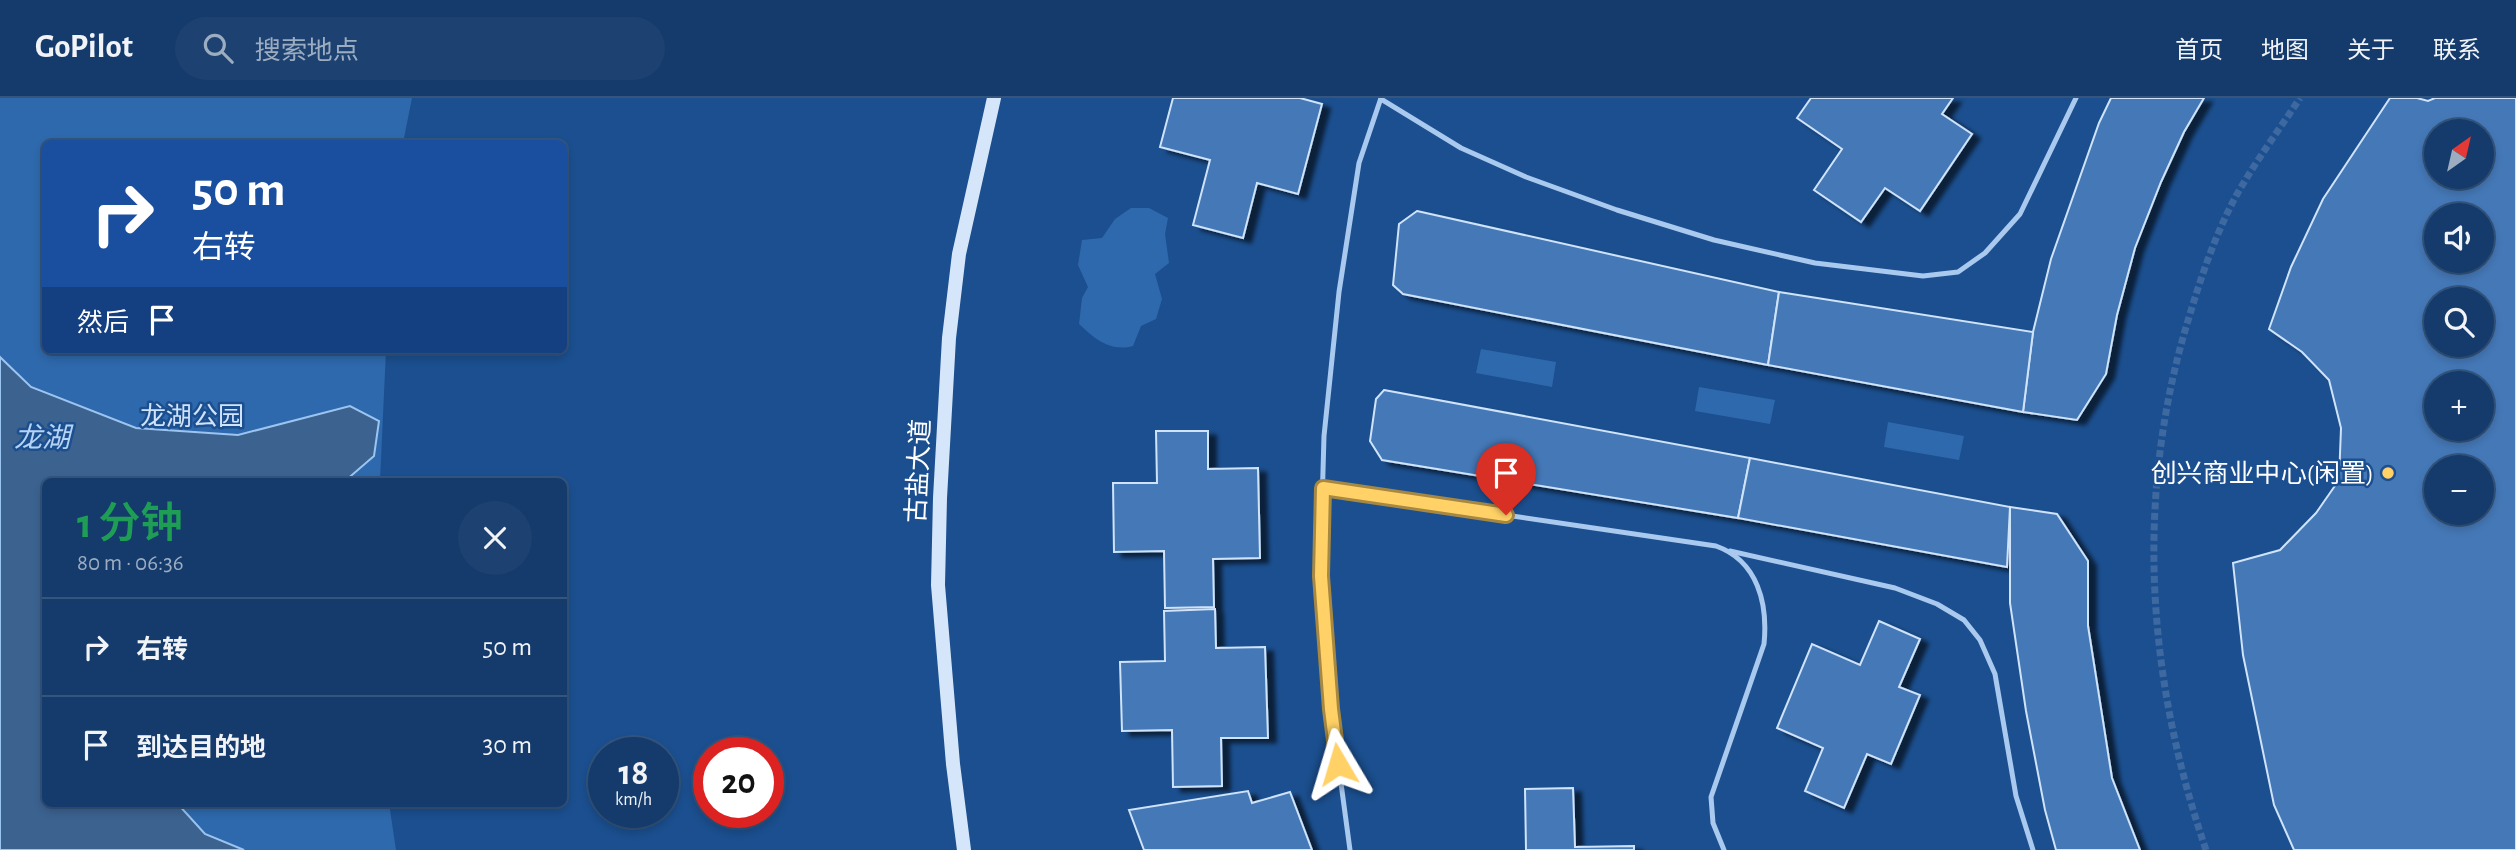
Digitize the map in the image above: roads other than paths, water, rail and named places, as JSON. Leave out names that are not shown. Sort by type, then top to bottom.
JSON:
[{"type":"street","name":"古盐大道","points":[[964,850],[953,764],[938,585],[940,498],[949,338],[959,254],[994,98]]},
{"type":"lane","points":[[1350,850],[1331,709],[1321,576],[1324,436],[1339,292],[1359,163],[1381,99],[1461,148],[1526,177],[1618,210],[1714,240],[1815,263],[1923,276],[1958,272],[1984,253],[2020,214],[2076,98]]},
{"type":"lane","points":[[1323,488],[1717,546],[1895,588],[1937,604],[1964,620],[1980,640],[1994,674],[2016,796],[2033,850]]},
{"type":"lane","points":[[1724,850],[1713,823],[1711,797],[1765,643],[1767,621],[1764,600],[1756,580],[1730,551]]},
{"type":"water","name":"龙湖","points":[[0,357],[31,387],[136,428],[238,435],[350,406],[379,421],[374,456],[348,478],[42,478],[42,807],[181,807],[205,834],[244,850],[0,850]]},
{"type":"tunnel","points":[[2206,850],[2170,718],[2160,651],[2154,584],[2160,449],[2172,381],[2195,299],[2216,239],[2243,183],[2300,98]]},
{"type":"place","name":"创兴商业中心(闲置)","points":[[2388,473]]},
{"type":"park label","name":"龙湖公园","points":[[192,416]]}]
